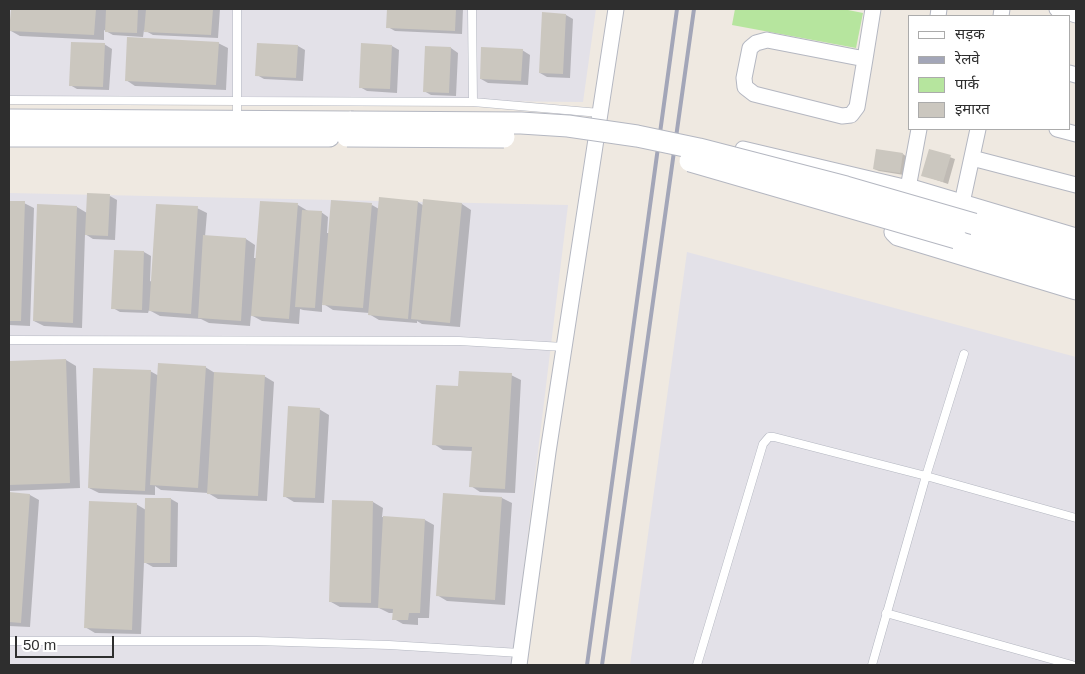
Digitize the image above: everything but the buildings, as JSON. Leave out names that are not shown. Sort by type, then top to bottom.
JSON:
[{"type":"main road","points":[[9,120],[237,112],[349,129],[531,137],[587,142],[687,160],[1076,273]]},
{"type":"main road","points":[[9,136],[349,129],[521,123],[568,126],[637,136],[699,149],[846,187],[1076,252]]},
{"type":"street","points":[[520,659],[528,591],[564,347],[616,9]]},
{"type":"street","points":[[865,59],[767,40],[756,43],[750,48],[744,78],[745,87],[754,94],[842,116],[851,115],[857,107],[865,59],[873,9]]},
{"type":"street","points":[[1057,9],[1076,15]]},
{"type":"street","points":[[919,130],[908,188],[894,232],[898,236],[1076,290]]},
{"type":"street","points":[[962,203],[978,130]]},
{"type":"street","points":[[1061,130],[1076,134]]},
{"type":"street","points":[[743,149],[908,188],[1076,238]]},
{"type":"street","points":[[972,158],[1076,186]]},
{"type":"lane","points":[[237,9],[237,112]]},
{"type":"lane","points":[[472,9],[473,102]]},
{"type":"lane","points":[[9,100],[237,112],[473,102],[600,114]]},
{"type":"lane","points":[[9,340],[459,341],[564,347]]},
{"type":"lane","points":[[872,665],[926,476],[964,354]]},
{"type":"lane","points":[[697,665],[763,444],[769,437],[926,476],[1076,518]]},
{"type":"lane","points":[[886,613],[1072,665]]},
{"type":"lane","points":[[9,642],[256,641],[389,645],[520,659]]},
{"type":"shaded area","points":[[9,9],[596,9],[583,102],[9,97]]},
{"type":"shaded area","points":[[9,193],[568,205],[512,665],[9,665]]},
{"type":"shaded area","points":[[687,252],[1076,357],[1076,665],[630,665]]},
{"type":"green space","points":[[735,9],[843,9],[863,13],[856,48],[732,25]]},
{"type":"railway","points":[[587,665],[677,9]]},
{"type":"railway","points":[[602,665],[694,9]]}]
